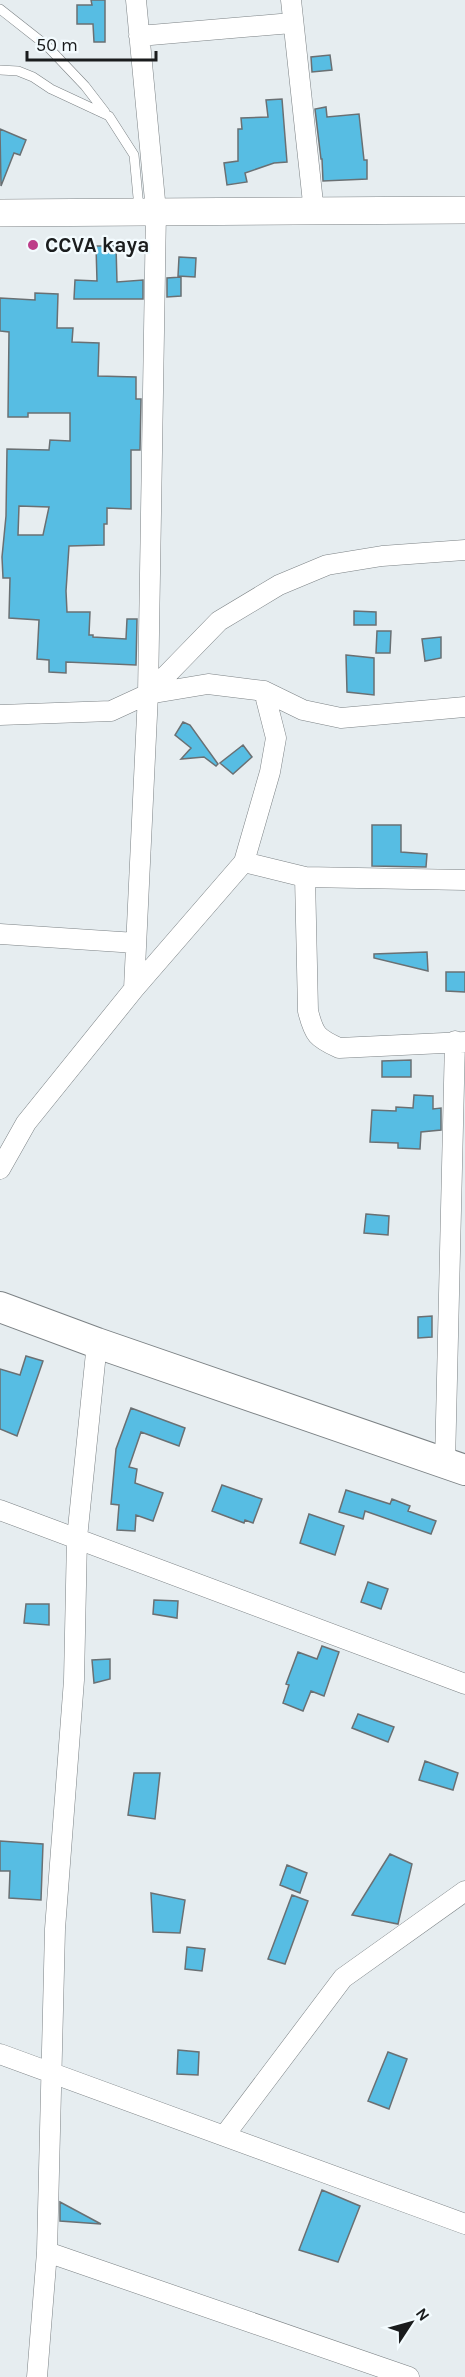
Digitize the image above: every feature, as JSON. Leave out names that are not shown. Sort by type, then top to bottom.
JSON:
[{"type":"main road","points":[[0,213],[465,210]]},
{"type":"main road","points":[[0,1307],[455,1467]]},
{"type":"street","points":[[134,989],[148,694],[148,211],[136,0]]},
{"type":"street","points":[[291,0],[314,212]]},
{"type":"street","points":[[139,36],[292,23]]},
{"type":"street","points":[[148,694],[219,621],[279,585],[327,565],[382,556],[465,550]]},
{"type":"street","points":[[0,715],[111,711],[148,694],[208,684],[264,691],[303,710],[341,718],[465,707]]},
{"type":"street","points":[[0,1169],[26,1123],[134,989],[244,862],[270,772],[276,738],[264,691]]},
{"type":"street","points":[[244,862],[305,877],[465,880]]},
{"type":"street","points":[[305,877],[308,1011],[312,1029],[320,1039],[339,1048],[460,1041],[455,1467]]},
{"type":"street","points":[[0,934],[136,943]]},
{"type":"street","points":[[37,2377],[47,2252],[55,1929],[74,1680],[77,1538],[97,1343]]},
{"type":"street","points":[[0,1510],[465,1684]]},
{"type":"street","points":[[224,2136],[343,1978],[465,1891]]},
{"type":"street","points":[[0,2054],[465,2224]]},
{"type":"street","points":[[47,2252],[409,2377]]},
{"type":"lane","points":[[0,9],[47,46],[85,86],[109,116],[134,155],[148,211]]},
{"type":"lane","points":[[0,70],[18,71],[33,77],[51,89],[109,116]]},
{"type":"building","points":[[91,0],[105,0],[105,42],[94,42],[93,24],[77,24],[77,5],[92,5]]},
{"type":"building","points":[[330,55],[332,70],[312,72],[311,57]]},
{"type":"building","points":[[282,99],[287,162],[274,163],[245,173],[247,182],[227,185],[224,163],[238,161],[238,129],[242,129],[241,118],[268,117],[266,100]]},
{"type":"building","points":[[326,107],[327,117],[359,114],[364,160],[367,160],[367,179],[323,181],[315,109]]},
{"type":"building","points":[[0,129],[26,140],[20,155],[14,153],[1,186]]},
{"type":"building","points":[[96,246],[116,246],[117,282],[143,280],[143,299],[74,299],[75,280],[97,281]]},
{"type":"building","points":[[179,257],[196,258],[195,277],[178,276]]},
{"type":"building","points":[[181,277],[181,296],[167,297],[167,278]]},
{"type":"building","points":[[35,293],[58,294],[57,328],[73,328],[72,342],[99,343],[98,376],[136,377],[136,399],[141,399],[140,450],[131,450],[131,509],[107,508],[104,545],[69,546],[66,591],[67,612],[90,612],[89,635],[93,637],[126,639],[127,619],[137,619],[136,665],[66,662],[66,673],[49,672],[49,660],[37,659],[39,620],[9,618],[10,578],[3,578],[2,557],[6,516],[7,449],[49,450],[50,440],[70,441],[70,413],[28,413],[28,417],[8,417],[9,332],[0,331],[0,298],[35,300]],"holes":[[[19,506],[49,507],[43,535],[18,535]]]},
{"type":"building","points":[[354,611],[376,612],[376,625],[354,625]]},
{"type":"building","points":[[377,631],[391,631],[390,653],[376,653]]},
{"type":"building","points":[[441,637],[441,658],[425,661],[422,639]]},
{"type":"building","points":[[346,655],[374,658],[374,695],[347,692]]},
{"type":"building","points":[[183,722],[190,725],[218,764],[216,766],[204,757],[181,759],[191,748],[175,735]]},
{"type":"building","points":[[243,745],[252,757],[233,774],[220,763]]},
{"type":"building","points":[[372,825],[401,825],[401,852],[427,854],[426,867],[372,866]]},
{"type":"building","points":[[427,952],[428,971],[374,958],[374,954]]},
{"type":"building","points":[[446,972],[465,972],[465,992],[446,991]]},
{"type":"building","points":[[411,1060],[411,1077],[382,1077],[382,1061]]},
{"type":"building","points":[[414,1095],[433,1096],[433,1109],[441,1108],[441,1130],[421,1132],[420,1149],[398,1148],[398,1143],[370,1142],[372,1110],[396,1111],[396,1107],[413,1108]]},
{"type":"building","points":[[366,1214],[389,1216],[388,1235],[364,1233]]},
{"type":"building","points":[[432,1316],[432,1337],[418,1338],[418,1317]]},
{"type":"building","points":[[26,1356],[43,1361],[17,1436],[0,1429],[0,1369],[20,1375]]},
{"type":"building","points":[[131,1408],[185,1428],[179,1446],[141,1432],[129,1467],[137,1469],[135,1483],[163,1493],[153,1521],[136,1515],[135,1531],[117,1530],[119,1505],[111,1504],[116,1449]]},
{"type":"building","points":[[222,1485],[262,1499],[253,1523],[245,1520],[244,1523],[212,1511]]},
{"type":"building","points":[[346,1490],[390,1504],[392,1499],[410,1506],[408,1511],[436,1521],[431,1534],[365,1511],[363,1519],[339,1512]]},
{"type":"building","points":[[309,1514],[344,1526],[335,1555],[300,1543]]},
{"type":"building","points":[[368,1582],[388,1589],[381,1609],[361,1602]]},
{"type":"building","points":[[154,1600],[178,1601],[177,1618],[153,1614]]},
{"type":"building","points":[[26,1604],[49,1604],[49,1625],[24,1623]]},
{"type":"building","points":[[322,1646],[339,1652],[324,1696],[311,1691],[303,1711],[283,1703],[289,1685],[286,1684],[298,1652],[317,1659]]},
{"type":"building","points":[[110,1659],[110,1679],[94,1683],[92,1660]]},
{"type":"building","points":[[358,1714],[394,1727],[388,1742],[352,1728]]},
{"type":"building","points":[[425,1761],[458,1773],[453,1790],[419,1780]]},
{"type":"building","points":[[134,1773],[160,1773],[155,1819],[128,1815]]},
{"type":"building","points":[[0,1841],[43,1844],[41,1900],[9,1898],[10,1871],[0,1871]]},
{"type":"building","points":[[390,1854],[412,1864],[398,1924],[352,1915]]},
{"type":"building","points":[[287,1865],[307,1873],[300,1893],[280,1885]]},
{"type":"building","points":[[151,1893],[185,1900],[180,1933],[153,1932]]},
{"type":"building","points":[[292,1895],[308,1901],[285,1964],[268,1959]]},
{"type":"building","points":[[187,1947],[205,1949],[202,1971],[185,1969]]},
{"type":"building","points":[[178,2050],[199,2052],[198,2075],[177,2074]]},
{"type":"building","points":[[388,2052],[407,2059],[389,2109],[368,2101]]},
{"type":"building","points":[[322,2190],[360,2206],[338,2262],[299,2250]]},
{"type":"building","points":[[60,2202],[101,2224],[60,2221]]},
{"type":"place","name":"CCVA kaya","points":[[33,245]]}]
